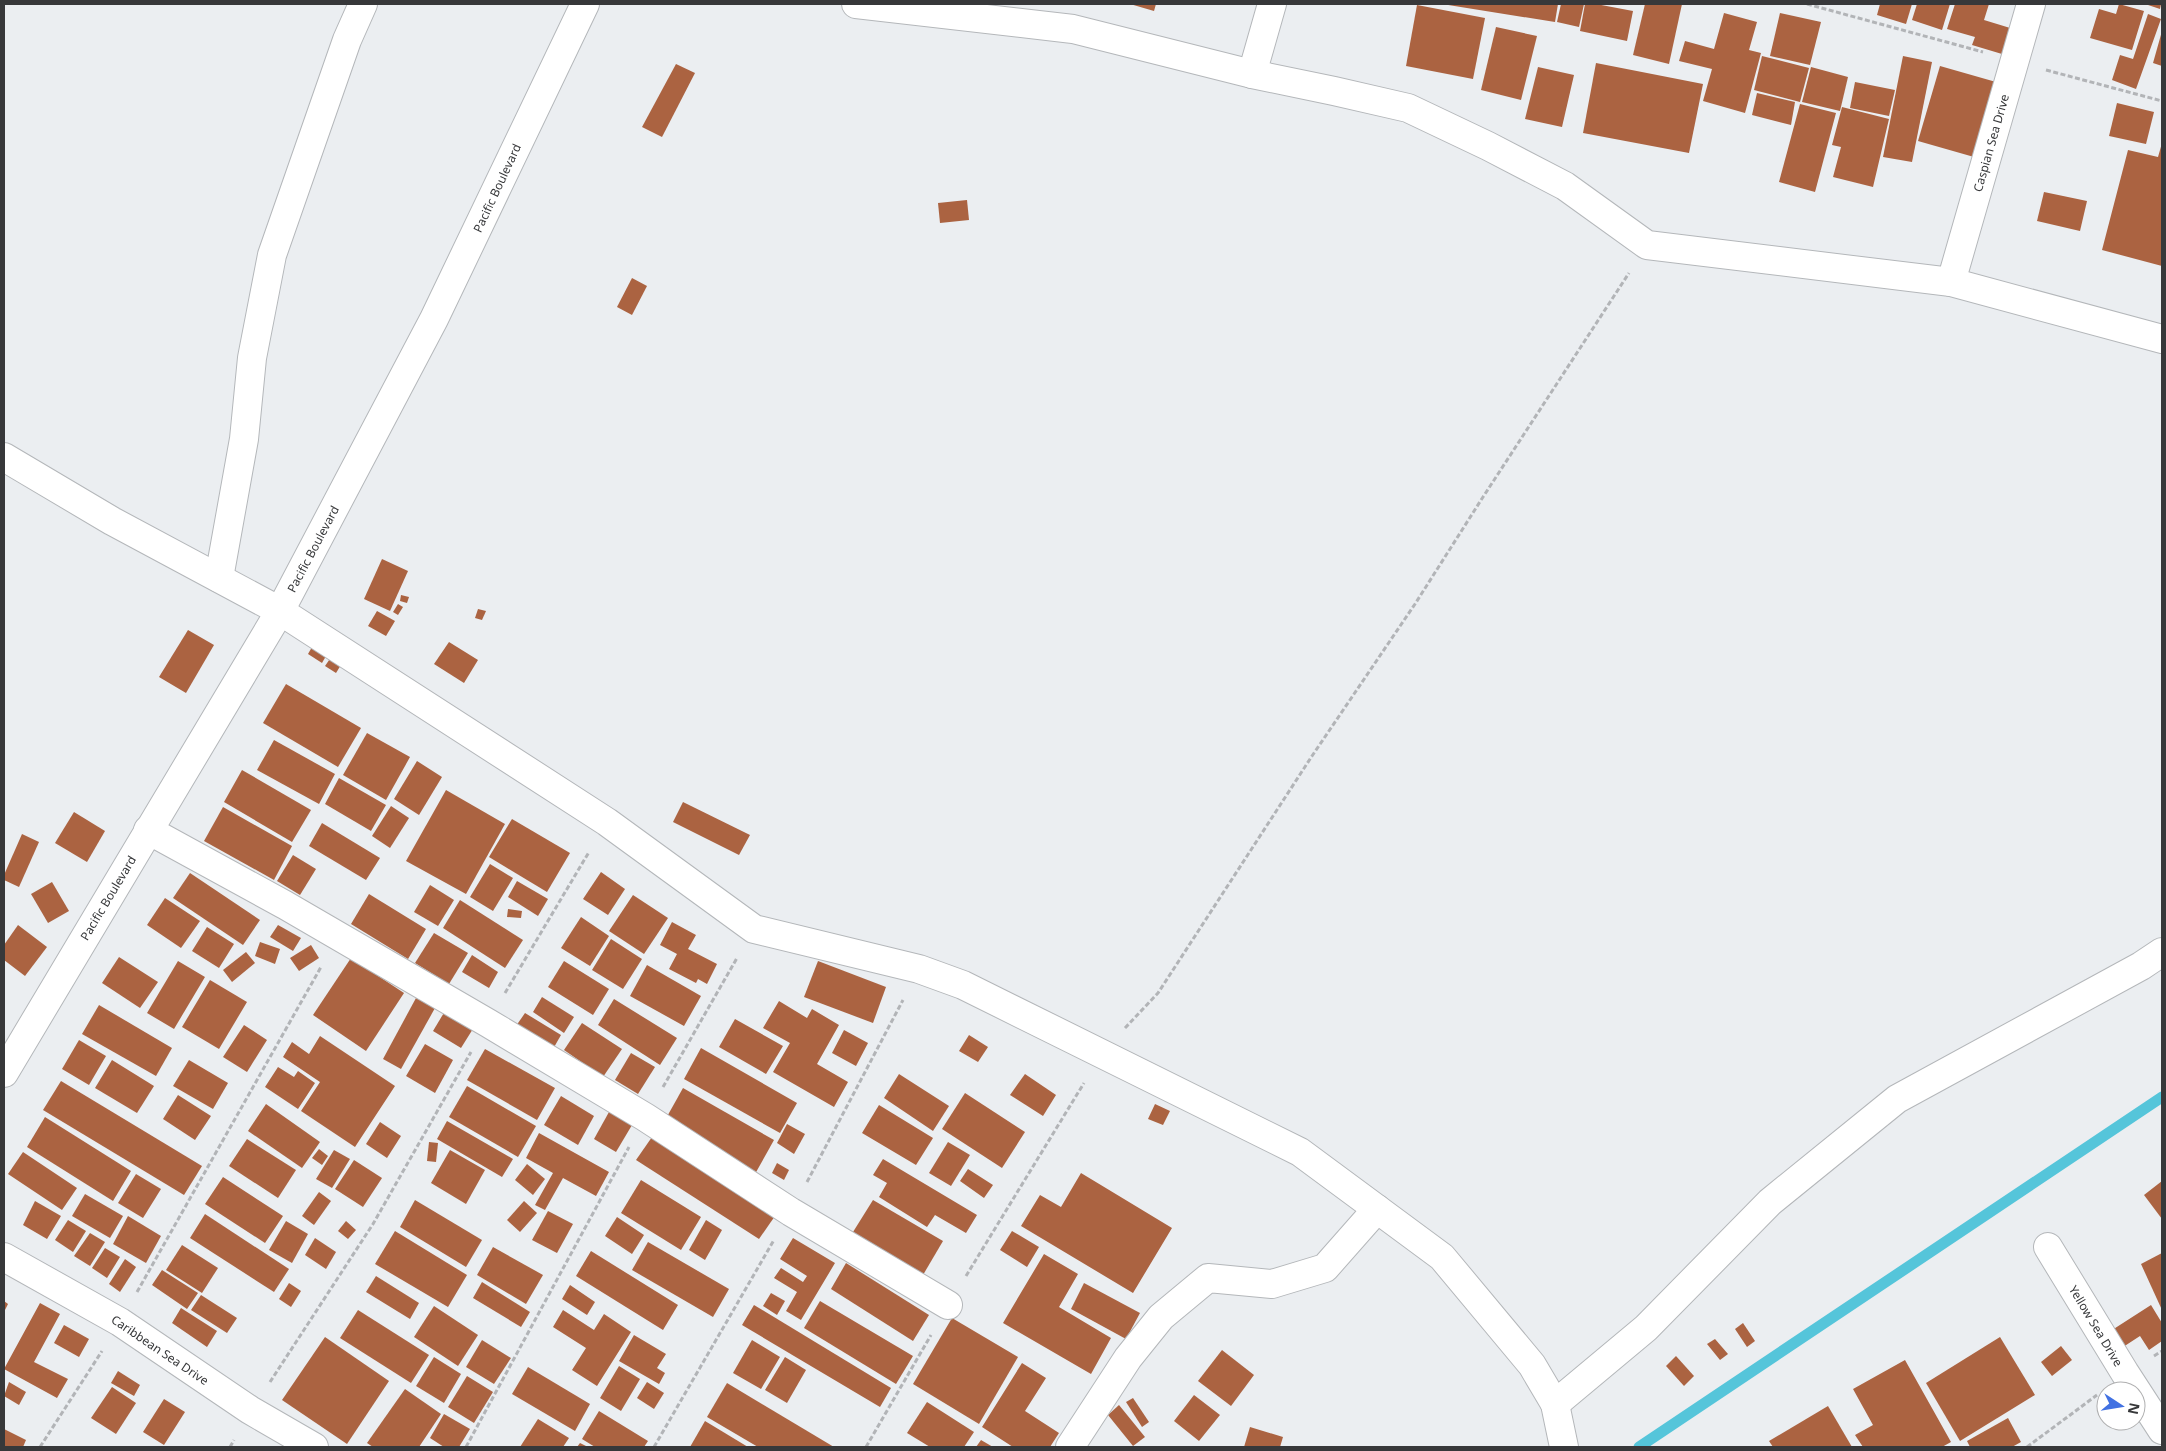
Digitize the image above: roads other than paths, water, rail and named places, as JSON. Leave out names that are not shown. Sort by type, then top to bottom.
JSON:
[{"type":"street","points":[[219,578],[244,439],[252,358],[272,255],[347,40],[363,4]]},
{"type":"street","name":"Pacific Boulevard","points":[[4,1073],[280,611],[434,319],[585,4]]},
{"type":"street","points":[[856,4],[1073,29],[1252,74],[1408,108],[1488,146],[1565,186],[1647,245],[1951,282],[2162,339]]},
{"type":"street","points":[[1252,74],[1272,4]]},
{"type":"street","name":"Caspian Sea Drive","points":[[1951,282],[2031,4]]},
{"type":"street","points":[[4,457],[112,521],[280,611],[608,822],[754,929],[919,969],[963,985],[1300,1152],[1442,1257],[1532,1365],[1555,1404],[1564,1447]]},
{"type":"street","points":[[148,830],[339,936],[488,1023],[645,1118],[791,1212],[948,1305]]},
{"type":"street","points":[[1555,1404],[1646,1328],[1770,1202],[1897,1099],[2141,966],[2162,952]]},
{"type":"street","points":[[1070,1447],[1128,1358],[1161,1317],[1208,1278],[1272,1284],[1325,1268],[1377,1209]]},
{"type":"street","name":"Yellow Sea Drive","points":[[2048,1247],[2125,1374],[2162,1430]]},
{"type":"street","name":"Caribbean Sea Drive","points":[[4,1257],[120,1322],[250,1410],[314,1447]]},
{"type":"waterway","points":[[1639,1447],[2162,1097]]}]
